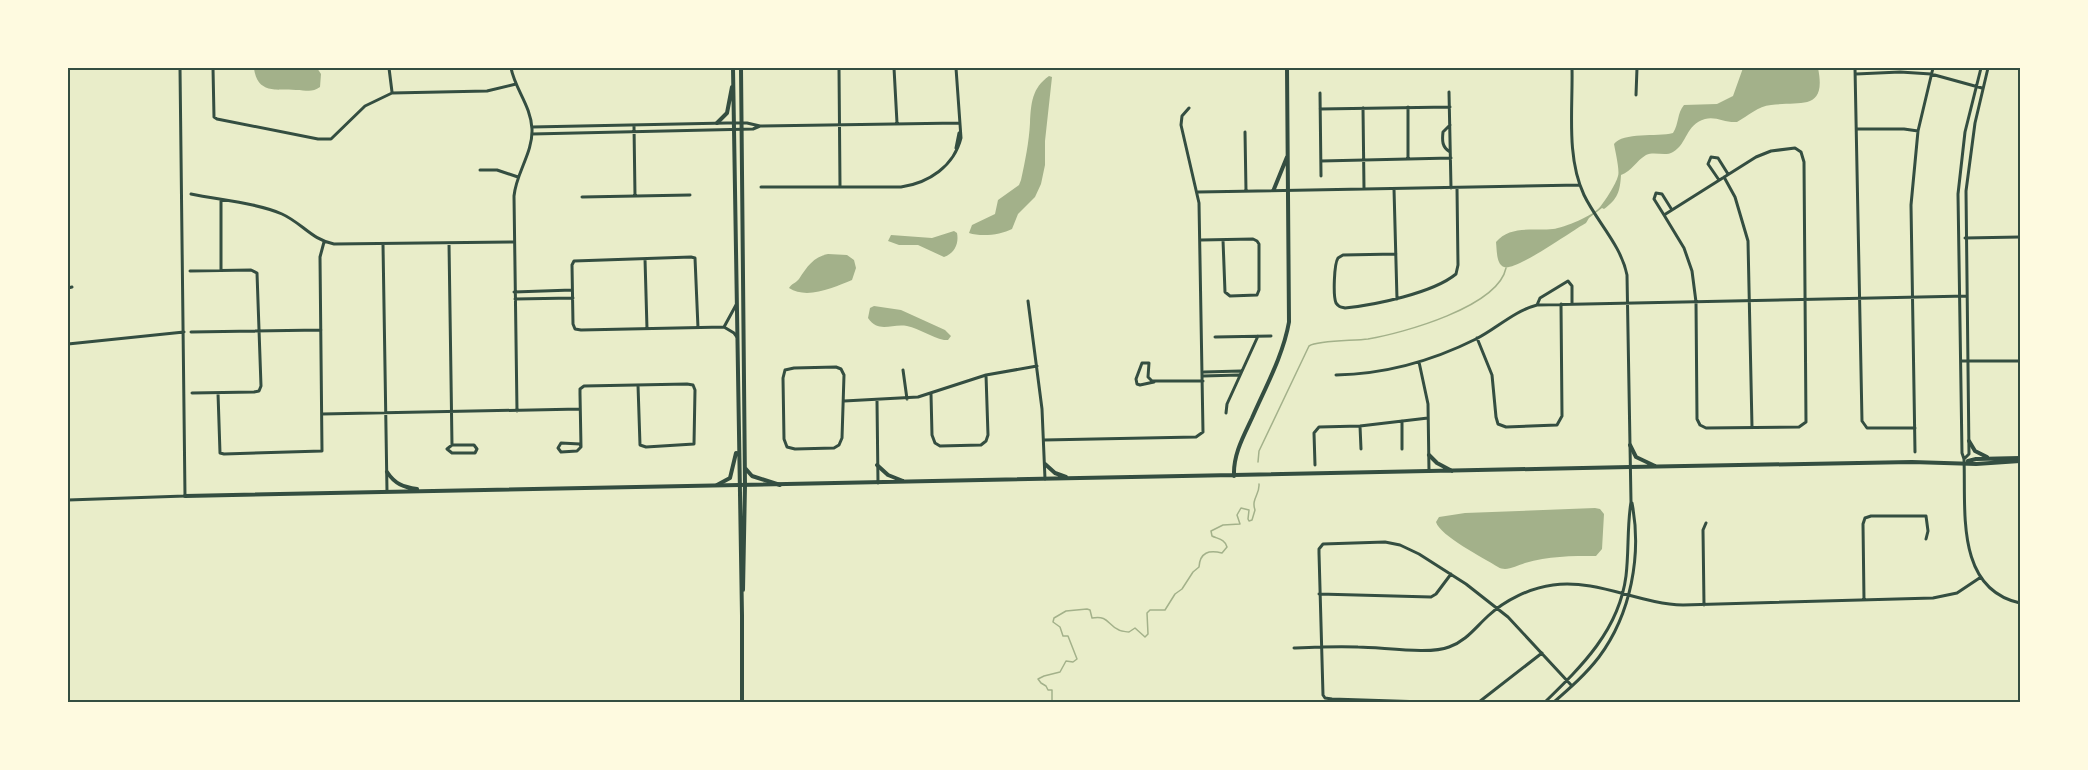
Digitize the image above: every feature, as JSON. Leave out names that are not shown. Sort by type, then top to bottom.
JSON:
[{"type":"street","points":[[180,68],[185,496]]},
{"type":"street","points":[[213,68],[214,117],[217,119],[331,140],[365,106],[392,93],[487,91],[516,84]]},
{"type":"street","points":[[389,68],[392,93]]},
{"type":"street","points":[[511,68],[530,114],[532,127],[514,196],[517,411]]},
{"type":"street","points":[[733,68],[742,702]]},
{"type":"street","points":[[741,68],[745,467],[745,564],[742,615]]},
{"type":"street","points":[[839,68],[840,186]]},
{"type":"street","points":[[894,68],[897,123]]},
{"type":"street","points":[[761,187],[912,185],[932,177],[940,171],[956,149],[959,133],[956,68]]},
{"type":"street","points":[[1234,476],[1236,455],[1275,366],[1287,332],[1290,308],[1287,68]]},
{"type":"street","points":[[1545,702],[1586,662],[1603,639],[1612,620],[1622,594],[1627,570],[1628,519],[1631,502],[1628,303],[1625,266],[1580,184],[1573,153],[1572,68]]},
{"type":"street","points":[[1636,95],[1637,68]]},
{"type":"street","points":[[1856,68],[1862,424],[1867,428],[1915,428]]},
{"type":"street","points":[[1915,452],[1911,205],[1918,131],[1933,68]]},
{"type":"street","points":[[1981,68],[1965,132],[1960,172],[1962,453],[1968,548],[1973,565],[1981,577],[2002,597],[2020,603]]},
{"type":"street","points":[[1964,461],[1970,454],[1965,238],[1968,168],[1982,88],[1988,68]]},
{"type":"street","points":[[1856,74],[1900,72],[1931,74],[1982,88]]},
{"type":"street","points":[[717,123],[727,113],[734,78]]},
{"type":"street","points":[[1449,92],[1451,188]]},
{"type":"street","points":[[1320,93],[1321,176]]},
{"type":"street","points":[[1320,109],[1450,107]]},
{"type":"street","points":[[1044,440],[1199,436],[1204,430],[1198,192],[1181,125],[1182,116],[1189,108]]},
{"type":"street","points":[[1363,108],[1364,189]]},
{"type":"street","points":[[1408,108],[1408,159]]},
{"type":"street","points":[[532,127],[717,123],[760,126],[958,123]]},
{"type":"street","points":[[634,125],[635,196]]},
{"type":"street","points":[[1450,125],[1443,132],[1445,148],[1450,152]]},
{"type":"street","points":[[532,134],[741,130],[760,126]]},
{"type":"street","points":[[1856,129],[1918,131]]},
{"type":"street","points":[[1245,132],[1246,191]]},
{"type":"street","points":[[1664,215],[1672,210],[1719,180],[1724,177],[1755,157],[1772,151],[1795,148],[1802,152],[1806,422],[1799,427],[1706,428],[1698,422],[1696,302],[1692,271],[1689,260],[1654,200],[1656,193],[1662,194],[1672,210]]},
{"type":"street","points":[[1274,189],[1288,153]]},
{"type":"street","points":[[1719,180],[1708,164],[1711,158],[1718,158],[1728,174]]},
{"type":"street","points":[[1321,161],[1450,159]]},
{"type":"street","points":[[480,170],[497,170],[518,177]]},
{"type":"street","points":[[1724,177],[1735,197],[1746,229],[1750,254],[1752,428]]},
{"type":"street","points":[[1198,192],[1580,184]]},
{"type":"street","points":[[1396,254],[1340,256],[1335,263],[1335,299],[1338,305],[1345,308],[1397,299],[1426,289],[1456,274],[1458,265],[1457,188]]},
{"type":"street","points":[[1394,189],[1397,299]]},
{"type":"street","points":[[191,194],[284,215],[324,242],[342,245],[514,242]]},
{"type":"street","points":[[582,197],[690,195]]},
{"type":"street","points":[[221,200],[222,270]]},
{"type":"street","points":[[1959,238],[2020,237]]},
{"type":"street","points":[[1201,240],[1253,239],[1258,242],[1259,290],[1257,295],[1230,296],[1225,292],[1223,240]]},
{"type":"street","points":[[218,393],[219,449],[224,454],[322,451],[320,257],[324,242]]},
{"type":"street","points":[[449,243],[452,446]]},
{"type":"street","points":[[383,244],[387,491]]},
{"type":"street","points":[[645,258],[647,329]]},
{"type":"street","points":[[698,328],[695,258],[574,261],[572,290],[575,329],[647,329],[698,328],[724,327],[737,337]]},
{"type":"street","points":[[190,271],[251,270],[257,273],[261,386],[259,391],[192,393]]},
{"type":"street","points":[[1536,305],[1540,298],[1568,281],[1572,286],[1572,304]]},
{"type":"street","points":[[514,292],[572,290]]},
{"type":"street","points":[[1336,375],[1370,372],[1419,362],[1477,339],[1524,309],[1536,305],[1967,296]]},
{"type":"street","points":[[514,298],[573,298]]},
{"type":"street","points":[[1028,301],[1042,409],[1045,479]]},
{"type":"street","points":[[1477,339],[1492,375],[1498,424],[1506,427],[1557,425],[1562,416],[1561,304]]},
{"type":"street","points":[[724,327],[736,305]]},
{"type":"street","points":[[191,332],[321,330]]},
{"type":"street","points":[[68,344],[183,332]]},
{"type":"street","points":[[1226,413],[1227,404],[1258,336]]},
{"type":"street","points":[[1215,337],[1271,336]]},
{"type":"street","points":[[1961,361],[2020,361]]},
{"type":"street","points":[[1419,362],[1426,390],[1429,472]]},
{"type":"street","points":[[1154,382],[1148,377],[1149,363],[1142,363],[1136,380],[1140,385],[1154,382],[1203,381]]},
{"type":"street","points":[[844,402],[907,399],[931,394],[986,375],[1037,366]]},
{"type":"street","points":[[836,367],[841,369],[844,375],[844,402],[842,438],[837,447],[795,449],[787,447],[784,439],[783,378],[785,370],[836,367]]},
{"type":"street","points":[[903,370],[907,399]]},
{"type":"street","points":[[1203,374],[1240,373]]},
{"type":"street","points":[[931,394],[934,442],[940,446],[981,445],[986,441],[988,435],[986,375]]},
{"type":"street","points":[[581,447],[576,443],[561,443],[558,448],[561,452],[569,452],[577,451],[581,447],[580,389],[584,386],[638,385],[693,385],[694,444],[646,447],[640,445],[638,385]]},
{"type":"street","points":[[877,401],[878,483]]},
{"type":"street","points":[[322,414],[580,410]]},
{"type":"street","points":[[1315,465],[1314,433],[1317,428],[1360,426],[1428,418]]},
{"type":"street","points":[[1402,421],[1402,449]]},
{"type":"street","points":[[1360,426],[1361,449]]},
{"type":"street","points":[[717,485],[728,481],[732,474],[738,440]]},
{"type":"street","points":[[1970,441],[1975,451],[1982,456],[2020,460]]},
{"type":"street","points":[[474,445],[477,449],[475,453],[452,453],[447,449],[452,446],[474,445]]},
{"type":"street","points":[[1630,445],[1636,457],[1658,467]]},
{"type":"street","points":[[1429,455],[1437,463],[1452,471]]},
{"type":"street","points":[[68,500],[387,491],[1964,461],[1993,458]]},
{"type":"street","points":[[1964,461],[1976,464],[2020,460]]},
{"type":"street","points":[[1044,464],[1055,473],[1069,479]]},
{"type":"street","points":[[878,465],[888,475],[906,482]]},
{"type":"street","points":[[745,467],[752,476],[780,484]]},
{"type":"street","points":[[387,472],[399,485],[430,491]]},
{"type":"street","points":[[1554,702],[1600,655],[1622,616],[1635,551],[1635,518],[1631,502]]},
{"type":"street","points":[[1864,600],[1863,524],[1865,518],[1871,516],[1926,516],[1928,531],[1926,539]]},
{"type":"street","points":[[1704,605],[1703,535],[1706,523]]},
{"type":"street","points":[[1425,702],[1325,698],[1321,691],[1319,549],[1328,543],[1393,543],[1409,549],[1451,574],[1497,608],[1572,686]]},
{"type":"street","points":[[1319,594],[1431,597],[1437,594],[1451,574]]},
{"type":"street","points":[[1294,648],[1444,649],[1468,637],[1497,608],[1525,593],[1550,585],[1584,585],[1666,605],[1704,605],[1933,598],[1948,596],[1965,589],[1981,577]]},
{"type":"street","points":[[1479,702],[1542,653]]},
{"type":"shaded area","points":[[254,68],[317,68],[321,74],[320,87],[309,91],[269,88],[259,82]]},
{"type":"shaded area","points":[[1743,68],[1818,68],[1819,92],[1809,101],[1757,109],[1737,122],[1709,118],[1698,122],[1673,152],[1646,155],[1621,175],[1619,190],[1615,198],[1604,209],[1602,208],[1589,218],[1586,223],[1520,263],[1510,267],[1501,265],[1497,256],[1496,242],[1508,233],[1564,226],[1585,217],[1600,207],[1618,176],[1614,144],[1618,140],[1632,136],[1673,133],[1684,105],[1717,104],[1733,96]]},
{"type":"shaded area","points":[[1049,76],[1052,77],[1045,141],[1045,165],[1041,184],[1035,197],[1018,214],[1012,229],[991,235],[969,233],[972,225],[995,214],[998,200],[1019,185],[1027,152],[1033,96]]},
{"type":"shaded area","points":[[954,231],[957,233],[957,244],[951,253],[944,257],[918,245],[899,245],[888,241],[891,235],[932,238]]},
{"type":"shaded area","points":[[828,254],[847,255],[854,260],[856,268],[852,280],[812,293],[789,288],[798,281],[814,260]]},
{"type":"shaded area","points":[[874,306],[901,310],[945,330],[951,336],[948,340],[944,340],[907,326],[877,326],[868,318],[870,308]]},
{"type":"shaded area","points":[[1600,509],[1604,514],[1602,549],[1596,556],[1542,559],[1508,569],[1498,567],[1463,546],[1445,534],[1436,522],[1439,517],[1465,513]]},
{"type":"waterway","points":[[1258,462],[1259,451],[1309,346],[1384,336],[1447,316],[1486,295],[1499,282],[1506,268]]},
{"type":"waterway","points":[[1052,702],[1052,690],[1048,690],[1038,679],[1060,672],[1066,661],[1073,662],[1077,659],[1068,636],[1063,636],[1060,627],[1053,622],[1054,618],[1066,611],[1087,609],[1090,610],[1092,618],[1105,619],[1121,631],[1129,632],[1135,628],[1145,637],[1148,634],[1147,613],[1150,610],[1165,610],[1175,594],[1182,589],[1199,567],[1203,555],[1209,552],[1222,553],[1227,547],[1223,541],[1212,536],[1211,531],[1223,525],[1240,524],[1237,515],[1241,508],[1249,510],[1248,519],[1252,520],[1259,484]]}]
